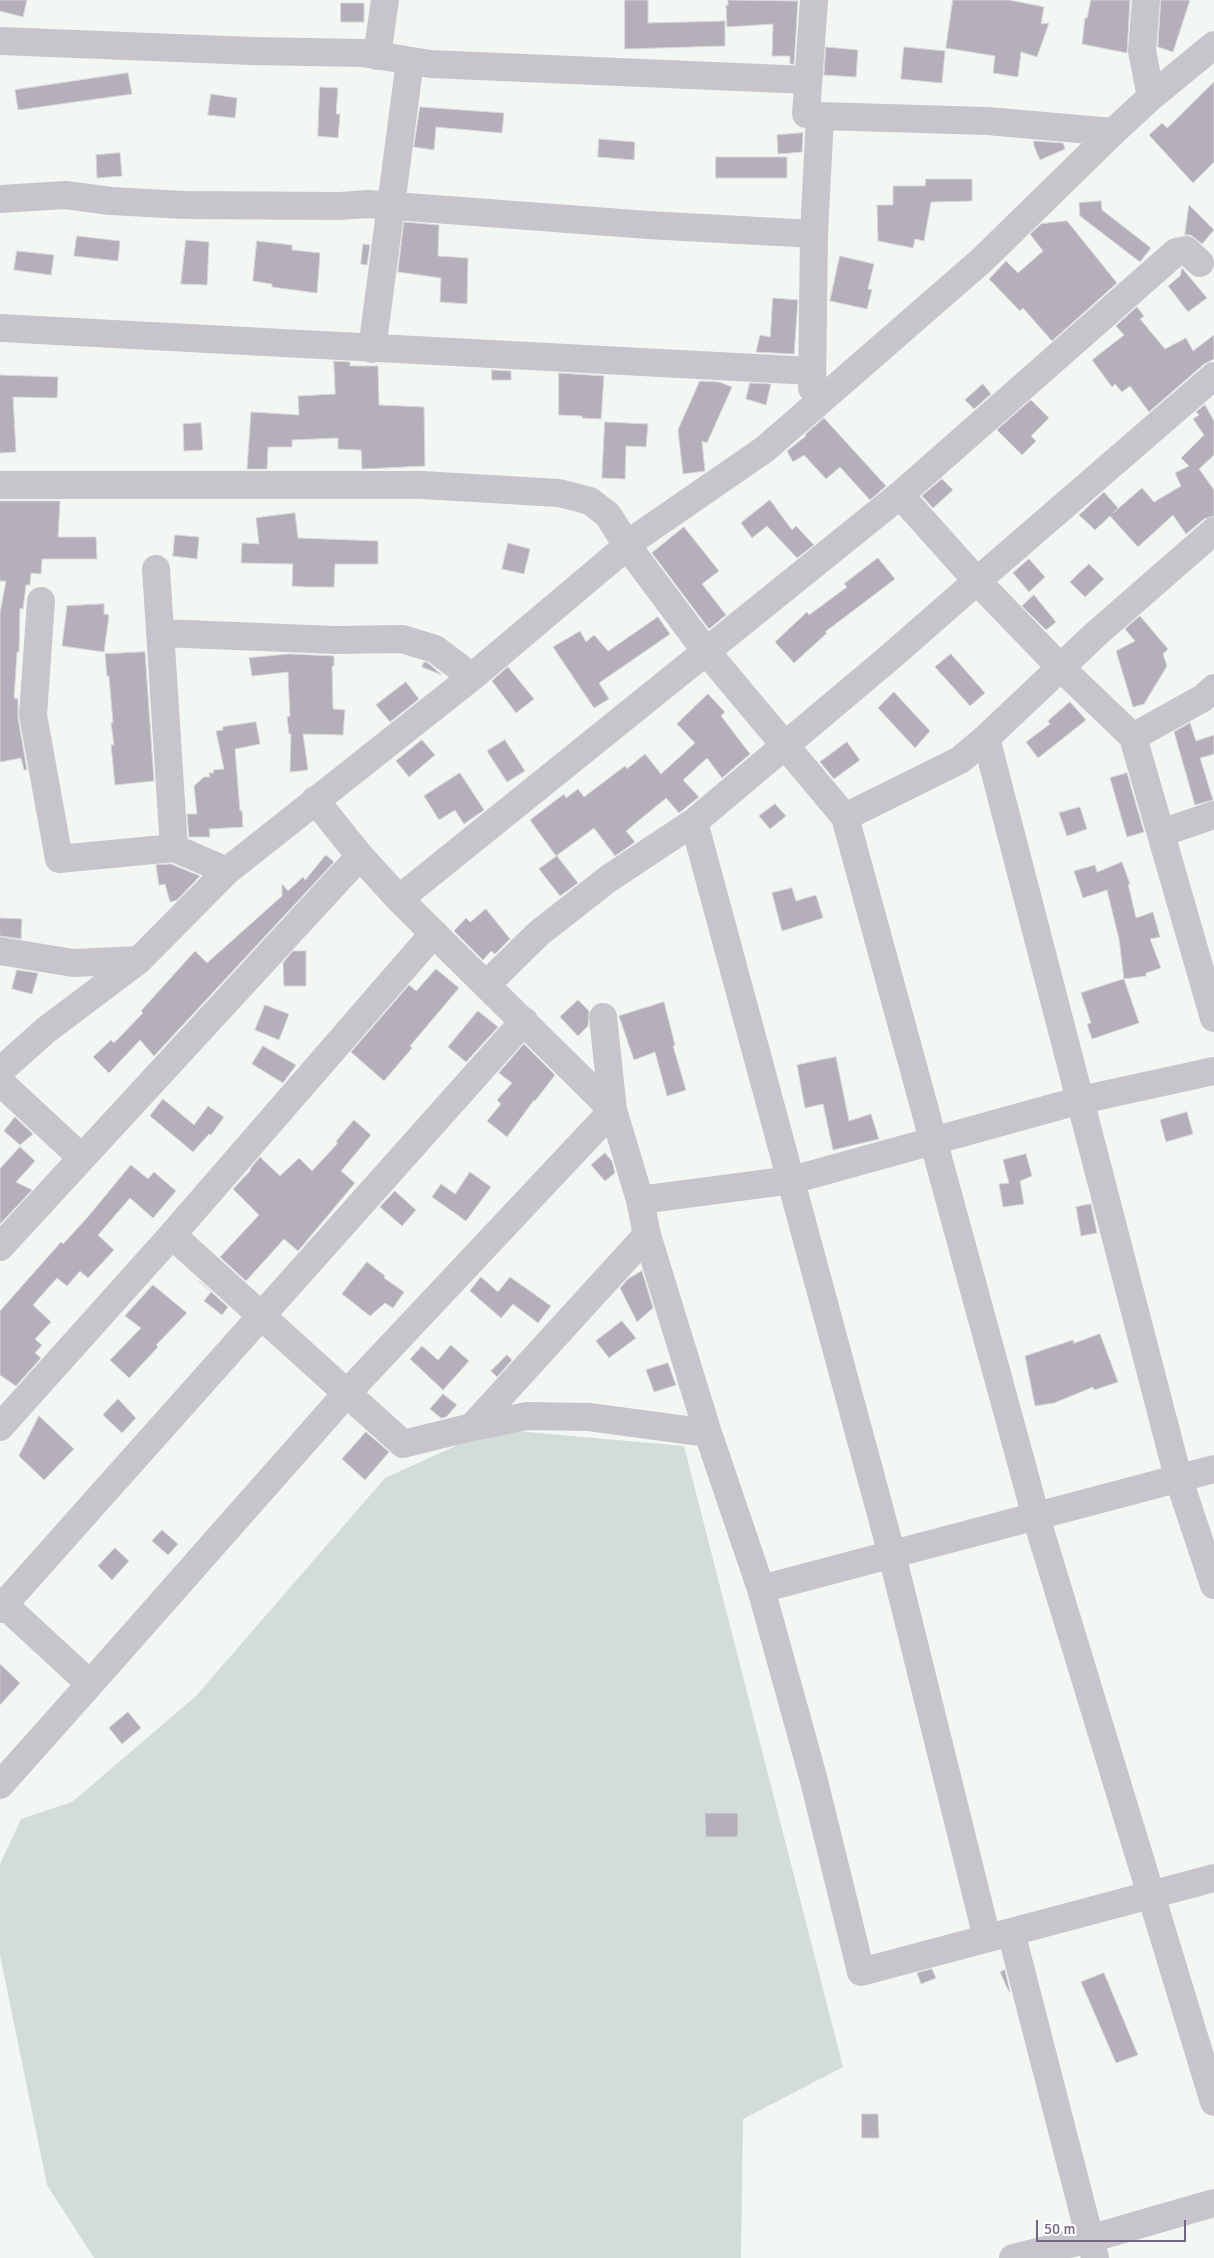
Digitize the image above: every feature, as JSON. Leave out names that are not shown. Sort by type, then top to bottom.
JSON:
[{"type":"street","points":[[377,56],[385,0]]},
{"type":"street","points":[[814,0],[806,114],[987,121],[1113,132]]},
{"type":"street","points":[[1146,0],[1142,51],[1152,97]]},
{"type":"street","points":[[0,41],[252,51],[363,53],[430,64],[808,80]]},
{"type":"street","points":[[0,1071],[46,1030],[139,960],[227,872],[315,800],[472,677],[639,536],[765,449],[982,260],[1113,132],[1214,45]]},
{"type":"street","points":[[372,349],[410,61]]},
{"type":"street","points":[[812,408],[814,234],[820,116]]},
{"type":"street","points":[[0,199],[66,195],[111,201],[185,205],[340,206],[368,204],[648,225],[814,234]]},
{"type":"street","points":[[399,899],[705,650],[900,495],[1176,252],[1186,250],[1210,263]]},
{"type":"street","points":[[0,328],[812,371]]},
{"type":"street","points":[[486,985],[539,933],[608,878],[694,822],[1214,376]]},
{"type":"street","points":[[0,485],[422,486],[559,493],[590,502],[608,515],[628,547],[705,650],[845,817],[1036,1517],[1214,2102]]},
{"type":"street","points":[[900,495],[977,581],[1060,667],[1133,738],[1214,1018]]},
{"type":"street","points":[[845,817],[960,760],[986,738],[1096,633],[1214,531]]},
{"type":"street","points":[[156,570],[174,848]]},
{"type":"street","points":[[41,601],[33,715],[59,859],[174,848],[227,872]]},
{"type":"street","points":[[160,633],[336,640],[402,639],[435,650],[472,677]]},
{"type":"street","points":[[1133,738],[1203,698],[1214,688]]},
{"type":"street","points":[[986,738],[1178,1477],[1214,1585]]},
{"type":"street","points":[[315,800],[360,856],[399,899],[613,1110]]},
{"type":"street","points":[[1161,833],[1214,815]]},
{"type":"street","points":[[694,822],[892,1555],[999,1935],[1092,2249]]},
{"type":"street","points":[[0,1247],[360,856]]},
{"type":"street","points":[[0,1427],[172,1236],[434,933]]},
{"type":"street","points":[[0,951],[73,963],[139,960]]},
{"type":"street","points":[[603,1018],[613,1110],[640,1200],[647,1235],[708,1433],[761,1589],[813,1777],[861,1972],[1214,1878]]},
{"type":"street","points":[[90,1684],[1,1605],[524,1021]]},
{"type":"street","points":[[640,1200],[792,1180],[1081,1100],[1214,1071]]},
{"type":"street","points":[[0,1082],[82,1158]]},
{"type":"street","points":[[0,1785],[347,1393],[613,1110]]},
{"type":"street","points":[[472,1427],[647,1235]]},
{"type":"street","points":[[172,1236],[403,1444],[527,1416],[588,1417],[708,1433]]},
{"type":"street","points":[[761,1589],[1214,1469]]},
{"type":"street","points":[[1013,2258],[1092,2249],[1214,2203]]},
{"type":"shaded area","points":[[493,1429],[684,1446],[843,2067],[743,2119],[741,2258],[94,2258],[47,2185],[0,1955],[0,1864],[21,1819],[72,1802],[196,1696],[385,1478]]},
{"type":"building","points":[[0,0],[27,0],[23,17],[0,11]]},
{"type":"building","points":[[625,0],[648,0],[648,23],[725,21],[725,46],[625,49]]},
{"type":"building","points":[[728,0],[798,1],[794,64],[790,64],[790,56],[772,56],[773,24],[727,27],[726,5],[728,5]]},
{"type":"building","points":[[953,0],[1009,0],[1044,7],[1041,24],[1049,23],[1037,57],[1021,52],[1018,77],[993,73],[995,56],[946,48]]},
{"type":"building","points":[[1091,0],[1130,0],[1127,53],[1082,44],[1085,18],[1087,18]]},
{"type":"building","points":[[1161,0],[1190,0],[1173,52],[1158,47]]},
{"type":"building","points":[[341,3],[364,3],[364,22],[341,22]]},
{"type":"building","points":[[826,47],[858,50],[856,77],[824,75]]},
{"type":"building","points":[[904,47],[945,51],[942,83],[901,79]]},
{"type":"building","points":[[128,73],[132,94],[18,110],[15,90]]},
{"type":"building","points":[[1214,82],[1214,162],[1193,183],[1149,135],[1162,123],[1167,128]]},
{"type":"building","points":[[320,87],[338,88],[336,114],[340,114],[338,138],[318,136]]},
{"type":"building","points":[[211,94],[237,98],[235,118],[208,115]]},
{"type":"building","points":[[420,107],[504,113],[502,133],[436,127],[434,150],[414,147]]},
{"type":"building","points":[[803,133],[802,152],[778,154],[777,135]]},
{"type":"building","points":[[599,139],[635,142],[634,160],[598,157]]},
{"type":"building","points":[[1034,141],[1063,143],[1065,149],[1040,160],[1034,146]]},
{"type":"building","points":[[120,153],[122,176],[97,178],[96,155]]},
{"type":"building","points":[[716,157],[787,157],[787,178],[716,178]]},
{"type":"building","points":[[926,179],[972,179],[972,201],[931,202],[924,241],[915,239],[913,248],[878,241],[877,205],[893,205],[893,186],[925,186]]},
{"type":"building","points":[[1101,201],[1102,210],[1151,248],[1140,262],[1080,216],[1079,203]]},
{"type":"building","points":[[1189,205],[1214,230],[1202,244],[1191,235],[1185,235]]},
{"type":"building","points":[[1067,221],[1117,283],[1052,341],[1023,308],[1020,311],[989,279],[1006,261],[1018,273],[1043,251],[1030,234],[1041,224]]},
{"type":"building","points":[[404,222],[439,225],[438,256],[468,258],[467,304],[440,302],[441,278],[398,272]]},
{"type":"building","points":[[77,236],[120,241],[118,261],[74,256]]},
{"type":"building","points":[[186,240],[209,242],[207,285],[181,284]]},
{"type":"building","points":[[257,241],[292,245],[292,250],[320,253],[317,293],[272,287],[272,284],[253,281]]},
{"type":"building","points":[[363,244],[370,245],[367,265],[361,264]]},
{"type":"building","points":[[17,251],[54,255],[51,275],[14,270]]},
{"type":"building","points":[[840,256],[874,264],[868,289],[872,290],[867,309],[830,301]]},
{"type":"building","points":[[1182,268],[1207,298],[1188,312],[1168,286],[1180,276]]},
{"type":"building","points":[[773,298],[798,300],[794,354],[756,352],[760,335],[770,337]]},
{"type":"building","points":[[1137,307],[1144,316],[1140,319],[1165,349],[1186,338],[1193,351],[1214,335],[1214,359],[1204,364],[1149,412],[1130,386],[1122,392],[1115,384],[1112,387],[1092,360],[1124,335],[1116,326]]},
{"type":"building","points":[[334,361],[350,362],[350,366],[378,366],[379,405],[424,407],[425,466],[362,469],[361,450],[338,449],[338,438],[292,440],[292,447],[268,447],[267,469],[247,469],[251,412],[299,415],[298,396],[335,394]]},
{"type":"building","points":[[492,370],[511,371],[511,380],[492,380]]},
{"type":"building","points":[[559,373],[604,376],[601,419],[559,415]]},
{"type":"building","points":[[0,375],[58,377],[57,398],[13,397],[16,452],[0,453]]},
{"type":"building","points":[[700,381],[719,382],[732,387],[707,443],[702,441],[705,471],[683,474],[678,430]]},
{"type":"building","points":[[750,383],[771,384],[766,405],[746,399]]},
{"type":"building","points":[[983,384],[991,394],[974,409],[965,400]]},
{"type":"building","points":[[1031,400],[1049,418],[1031,436],[1036,441],[1022,455],[997,430]]},
{"type":"building","points":[[1205,405],[1214,421],[1214,455],[1199,469],[1214,490],[1214,516],[1204,519],[1186,534],[1173,515],[1138,547],[1110,516],[1095,530],[1079,515],[1104,492],[1118,508],[1113,513],[1142,488],[1154,502],[1181,486],[1175,473],[1189,466],[1181,458],[1204,435],[1193,419],[1199,415],[1196,412]]},
{"type":"building","points":[[824,418],[886,486],[870,500],[840,467],[826,479],[804,455],[793,462],[787,451]]},
{"type":"building","points":[[605,422],[648,424],[646,447],[626,446],[625,479],[602,478]]},
{"type":"building","points":[[201,423],[203,450],[184,451],[183,424]]},
{"type":"building","points":[[942,479],[953,490],[933,508],[922,496]]},
{"type":"building","points":[[770,500],[792,530],[796,526],[814,545],[797,558],[767,526],[752,538],[741,523]]},
{"type":"building","points":[[0,501],[60,501],[58,537],[96,537],[97,559],[42,559],[41,574],[31,573],[30,585],[26,585],[23,609],[20,608],[19,652],[17,652],[14,698],[18,699],[18,718],[27,770],[24,770],[21,758],[0,762],[0,613],[6,581],[0,581]]},
{"type":"building","points":[[295,513],[298,538],[378,541],[378,564],[335,564],[334,587],[306,587],[292,586],[293,564],[241,563],[242,543],[259,544],[256,518]]},
{"type":"building","points":[[684,527],[719,571],[702,584],[726,615],[709,629],[652,553]]},
{"type":"building","points":[[175,535],[199,537],[197,559],[173,556]]},
{"type":"building","points":[[508,543],[530,549],[524,574],[502,569]]},
{"type":"building","points":[[878,558],[895,579],[825,632],[827,633],[794,663],[775,642],[807,612],[809,615],[847,587],[844,584]]},
{"type":"building","points":[[1029,559],[1045,577],[1029,592],[1013,573]]},
{"type":"building","points":[[1089,564],[1104,579],[1085,597],[1070,582]]},
{"type":"building","points":[[1034,595],[1056,622],[1046,630],[1022,606]]},
{"type":"building","points":[[104,604],[104,614],[109,615],[104,652],[62,646],[67,606]]},
{"type":"building","points":[[1140,616],[1168,649],[1163,654],[1167,666],[1144,704],[1133,707],[1116,651],[1135,641],[1125,629]]},
{"type":"building","points":[[658,617],[670,634],[599,683],[609,699],[594,708],[553,647],[580,631],[586,642],[594,635],[608,651]]},
{"type":"building","points":[[145,652],[154,781],[115,785],[111,745],[114,745],[111,723],[113,723],[105,654]]},
{"type":"building","points":[[289,654],[334,656],[334,666],[332,666],[333,709],[345,710],[343,735],[303,734],[308,770],[290,772],[291,734],[289,734],[287,717],[290,716],[288,672],[252,676],[249,658]]},
{"type":"building","points":[[951,654],[985,693],[970,706],[935,667]]},
{"type":"building","points":[[424,662],[428,663],[442,675],[422,667]]},
{"type":"building","points":[[508,667],[534,699],[516,713],[492,681]]},
{"type":"building","points":[[406,682],[419,699],[390,722],[376,705]]},
{"type":"building","points":[[894,692],[930,731],[915,748],[878,708]]},
{"type":"building","points":[[708,694],[725,712],[721,716],[750,754],[722,778],[707,758],[683,780],[699,797],[679,813],[666,798],[626,831],[635,842],[615,856],[594,828],[556,856],[530,820],[564,794],[566,798],[578,789],[584,797],[625,766],[627,769],[645,754],[661,774],[695,743],[677,724]]},
{"type":"building","points":[[1070,702],[1086,720],[1038,758],[1026,742],[1050,724],[1048,721]]},
{"type":"building","points":[[256,722],[260,744],[235,749],[243,827],[209,829],[210,837],[189,837],[187,814],[197,814],[194,786],[204,777],[210,777],[209,773],[214,773],[213,770],[224,769],[216,731],[223,730],[223,727]]},
{"type":"building","points":[[1190,723],[1196,741],[1214,735],[1214,754],[1200,758],[1213,800],[1195,805],[1174,732]]},
{"type":"building","points":[[422,740],[435,755],[409,777],[396,761]]},
{"type":"building","points":[[505,740],[525,771],[507,782],[487,751]]},
{"type":"building","points":[[847,742],[860,760],[834,779],[820,762]]},
{"type":"building","points":[[460,773],[484,810],[464,824],[455,810],[439,820],[424,796]]},
{"type":"building","points":[[1127,773],[1144,832],[1127,837],[1110,778]]},
{"type":"building","points":[[775,804],[786,816],[770,829],[759,816]]},
{"type":"building","points":[[1080,807],[1087,829],[1067,836],[1059,813]]},
{"type":"building","points":[[326,855],[334,862],[154,1056],[140,1040],[109,1073],[93,1057],[111,1040],[114,1043],[143,1013],[141,1011],[195,951],[207,963],[282,896],[282,884],[288,891],[303,877],[305,880]]},
{"type":"building","points":[[557,856],[578,883],[560,896],[539,869]]},
{"type":"building","points":[[1122,862],[1130,884],[1128,884],[1136,918],[1153,912],[1160,937],[1150,939],[1161,968],[1146,973],[1146,976],[1124,979],[1119,939],[1107,890],[1083,898],[1074,871],[1095,865],[1097,872]]},
{"type":"building","points":[[171,864],[200,876],[177,900],[170,902],[165,884],[159,885],[156,865]]},
{"type":"building","points":[[792,888],[796,901],[816,895],[823,918],[782,931],[772,893]]},
{"type":"building","points":[[486,909],[510,939],[495,954],[491,951],[483,960],[454,931],[466,918],[470,922]]},
{"type":"building","points":[[0,918],[22,919],[21,939],[0,936]]},
{"type":"building","points":[[293,951],[306,951],[306,986],[284,986],[283,963]]},
{"type":"building","points":[[436,969],[459,988],[410,1046],[412,1048],[384,1081],[351,1052],[409,985],[416,991]]},
{"type":"building","points":[[17,970],[38,973],[32,994],[12,989]]},
{"type":"building","points":[[1124,979],[1139,1023],[1092,1039],[1087,1024],[1091,1023],[1081,993]]},
{"type":"building","points":[[578,1000],[589,1011],[588,1026],[578,1036],[560,1017]]},
{"type":"building","points":[[664,1002],[675,1045],[673,1046],[686,1090],[667,1096],[655,1052],[634,1060],[619,1016]]},
{"type":"building","points":[[265,1005],[289,1014],[279,1040],[255,1030]]},
{"type":"building","points":[[478,1011],[498,1027],[466,1062],[448,1047]]},
{"type":"building","points":[[524,1044],[555,1075],[507,1137],[487,1121],[501,1104],[497,1100],[512,1083],[499,1073]]},
{"type":"building","points":[[263,1046],[296,1065],[283,1083],[252,1064]]},
{"type":"building","points":[[836,1057],[849,1121],[871,1114],[879,1139],[833,1150],[823,1104],[805,1108],[797,1065]]},
{"type":"building","points":[[163,1099],[194,1125],[208,1106],[224,1117],[211,1135],[209,1134],[193,1152],[150,1116]]},
{"type":"building","points":[[1187,1112],[1193,1134],[1166,1142],[1160,1120]]},
{"type":"building","points":[[15,1117],[33,1134],[20,1145],[4,1131]]},
{"type":"building","points":[[354,1120],[371,1135],[341,1171],[355,1183],[298,1251],[284,1239],[246,1281],[220,1257],[259,1215],[233,1189],[251,1170],[260,1157],[280,1176],[299,1158],[312,1171],[338,1143],[336,1142]]},
{"type":"building","points":[[20,1147],[35,1161],[16,1182],[32,1190],[0,1224],[0,1169]]},
{"type":"building","points":[[605,1153],[612,1161],[615,1173],[605,1181],[591,1165]]},
{"type":"building","points":[[1026,1154],[1032,1176],[1020,1181],[1024,1204],[1003,1207],[999,1184],[1009,1183],[1003,1160]]},
{"type":"building","points":[[131,1165],[148,1179],[154,1172],[176,1191],[153,1218],[130,1198],[98,1235],[114,1250],[88,1278],[80,1271],[67,1286],[57,1278],[33,1305],[51,1322],[35,1339],[42,1345],[35,1353],[41,1358],[16,1386],[0,1375],[0,1311],[61,1242],[63,1244],[87,1218]]},
{"type":"building","points":[[470,1172],[491,1187],[466,1221],[432,1197],[441,1184],[455,1194]]},
{"type":"building","points":[[395,1191],[416,1210],[402,1226],[380,1207]]},
{"type":"building","points":[[1091,1204],[1097,1233],[1081,1236],[1076,1207]]},
{"type":"building","points":[[367,1262],[385,1276],[384,1278],[404,1292],[393,1308],[385,1303],[370,1316],[342,1294]]},
{"type":"building","points":[[642,1271],[653,1308],[637,1322],[620,1288],[628,1279]]},
{"type":"building","points":[[481,1277],[498,1292],[510,1277],[551,1306],[538,1323],[513,1304],[501,1318],[470,1291]]},
{"type":"building","points":[[199,1281],[228,1307],[222,1315],[204,1301],[211,1292]]},
{"type":"building","points":[[153,1285],[187,1313],[156,1345],[158,1347],[129,1378],[110,1360],[141,1328],[125,1316]]},
{"type":"building","points":[[622,1321],[636,1338],[609,1358],[596,1341]]},
{"type":"building","points":[[1100,1334],[1118,1382],[1094,1390],[1093,1387],[1054,1403],[1035,1406],[1025,1356],[1073,1340],[1074,1343]]},
{"type":"building","points":[[451,1345],[469,1361],[443,1390],[410,1359],[422,1346],[438,1360]]},
{"type":"building","points":[[507,1355],[512,1360],[497,1377],[491,1371]]},
{"type":"building","points":[[668,1363],[676,1385],[654,1392],[646,1370]]},
{"type":"building","points":[[443,1394],[457,1405],[446,1417],[441,1418],[430,1409]]},
{"type":"building","points":[[118,1399],[136,1418],[122,1433],[103,1415]]},
{"type":"building","points":[[39,1416],[74,1449],[44,1480],[19,1456]]},
{"type":"building","points":[[366,1432],[389,1452],[365,1480],[342,1459]]},
{"type":"building","points":[[162,1530],[178,1544],[168,1555],[152,1541]]},
{"type":"building","points":[[115,1548],[129,1561],[112,1580],[98,1566]]},
{"type":"building","points":[[0,1664],[20,1683],[0,1705]]},
{"type":"building","points":[[128,1712],[141,1728],[122,1744],[109,1728]]},
{"type":"building","points":[[705,1813],[738,1813],[738,1837],[706,1837]]},
{"type":"building","points":[[932,1969],[936,1978],[921,1984],[917,1973]]},
{"type":"building","points":[[1005,1970],[1010,1992],[1000,1972]]},
{"type":"building","points":[[1104,1973],[1138,2055],[1116,2063],[1081,1982]]},
{"type":"building","points":[[862,2114],[878,2114],[879,2138],[862,2138]]}]
